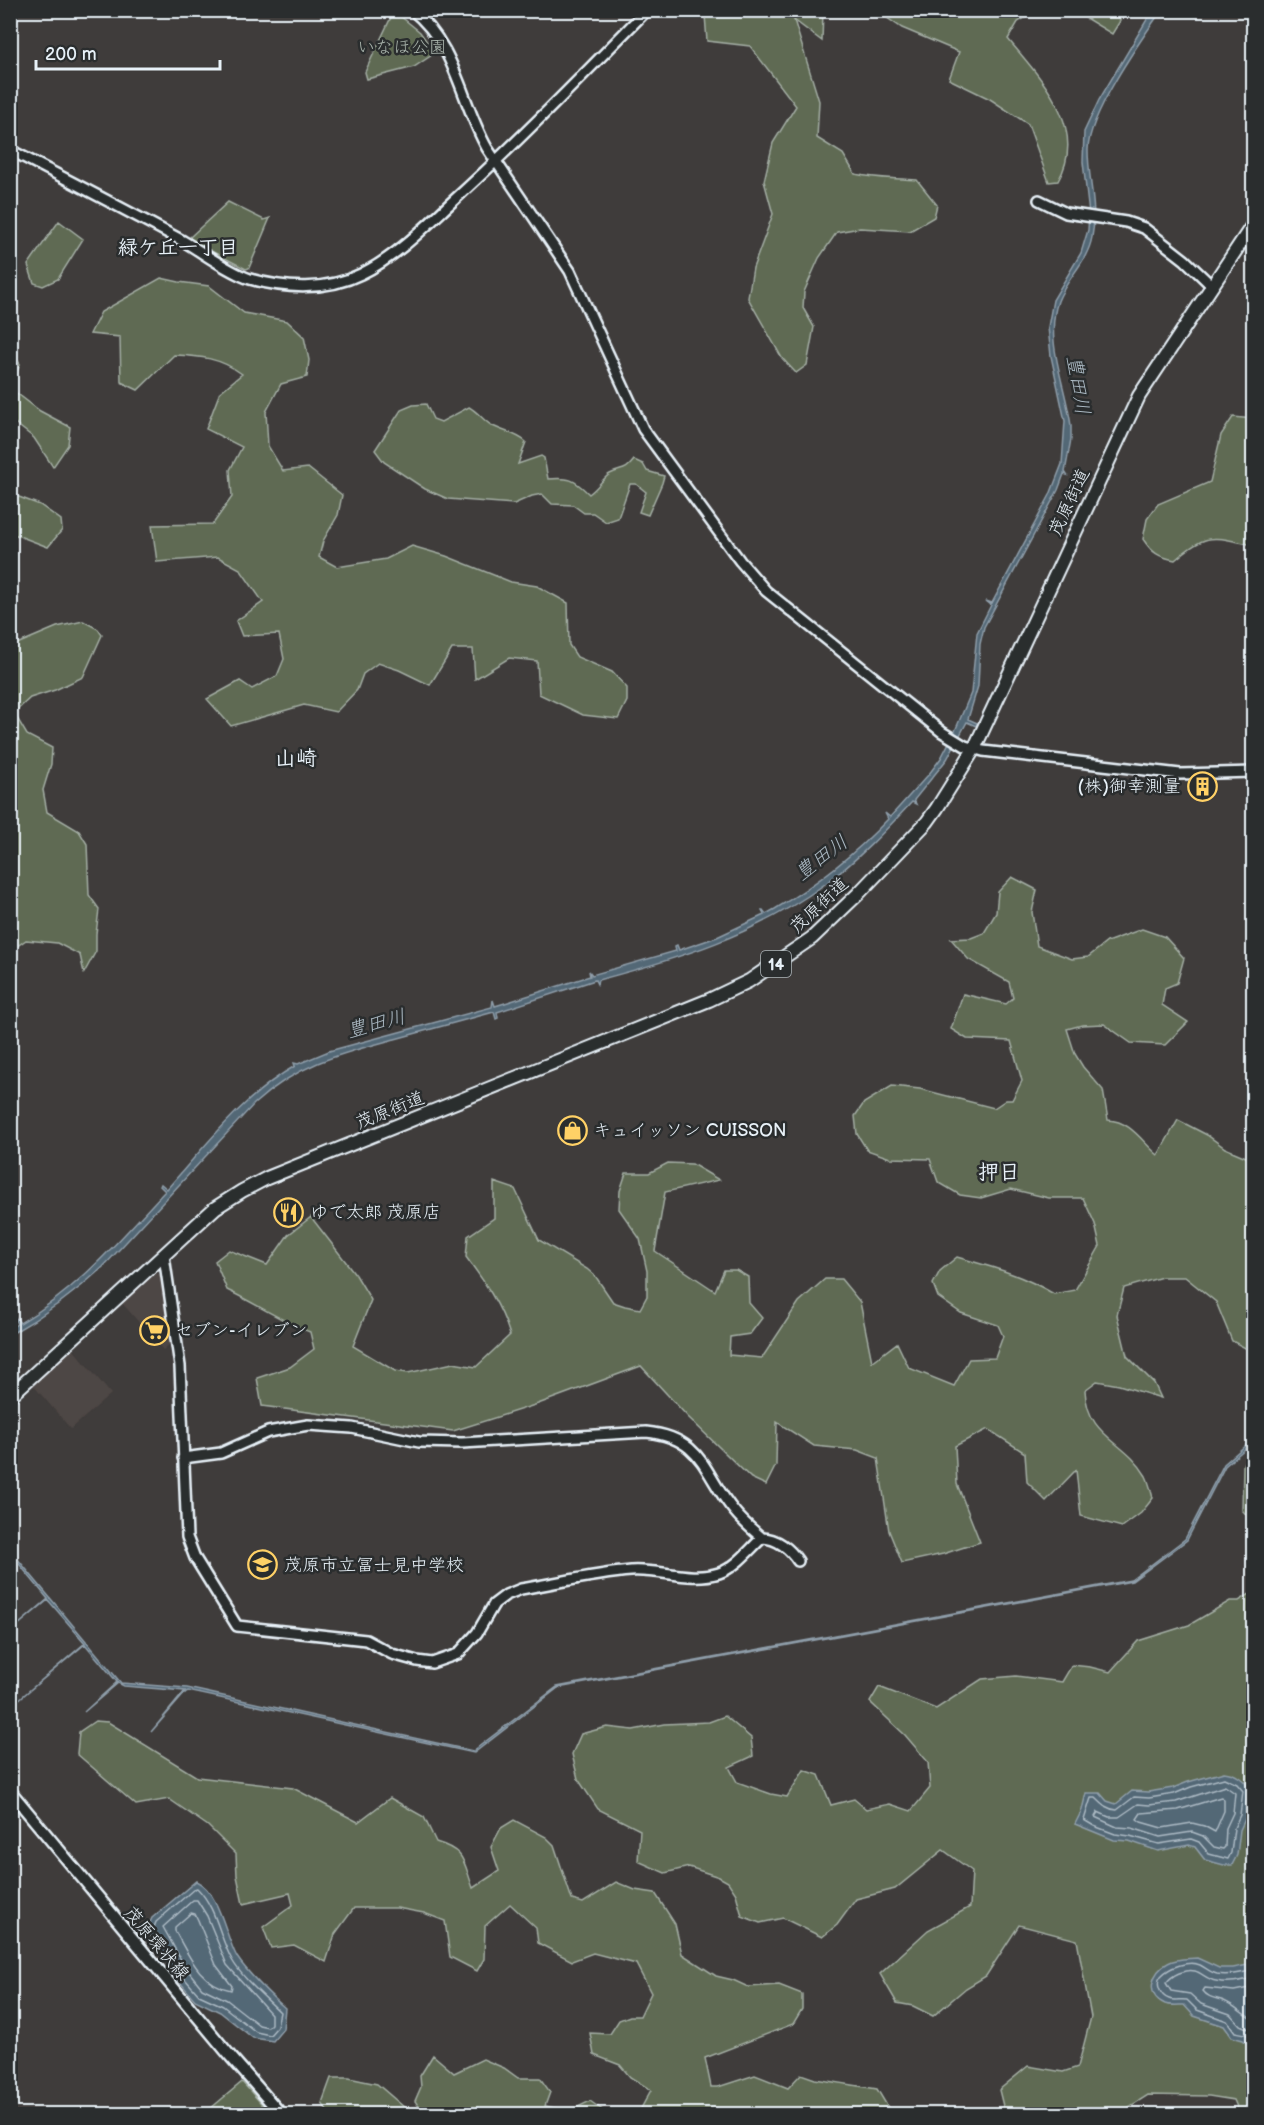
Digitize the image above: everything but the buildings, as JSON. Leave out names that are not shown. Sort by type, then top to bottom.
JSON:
[{"type":"main road","name":"茂原街道","points":[[10,1396],[164,1256],[191,1228],[215,1208],[242,1191],[267,1178],[709,1000],[749,981],[812,938],[927,822],[970,747],[1139,396],[1254,223]]},
{"type":"main road","name":"茂原環状線","points":[[10,1791],[281,2115]]},
{"type":"street","points":[[412,10],[428,26],[448,56],[478,132],[570,271],[643,429],[747,570],[766,591],[942,732],[970,747],[1180,774],[1254,772]]},
{"type":"street","points":[[10,150],[248,278],[278,285],[302,287],[343,281],[362,274],[387,258],[496,162],[647,10]]},
{"type":"street","points":[[1039,200],[1079,217],[1134,224],[1144,228],[1185,260],[1212,286]]},
{"type":"street","points":[[164,1256],[180,1366],[186,1522],[191,1550],[237,1626],[366,1640],[379,1648],[417,1662],[432,1663],[458,1654],[477,1633],[494,1604],[506,1595],[521,1589],[632,1571],[652,1570],[701,1576],[718,1574],[728,1569],[762,1538],[769,1538],[777,1542],[791,1551],[798,1560]]},
{"type":"street","points":[[183,1458],[221,1453],[268,1432],[308,1425],[352,1428],[419,1442],[462,1443],[646,1432],[663,1433],[676,1438],[700,1458],[734,1512],[762,1538]]},
{"type":"shaded area","points":[[156,1273],[161,1275],[171,1343],[163,1350],[122,1303]]},
{"type":"shaded area","points":[[72,1348],[111,1394],[71,1429],[32,1384]]},
{"type":"green space","name":"いなほ公園","points":[[394,11],[420,32],[435,53],[414,67],[367,79],[365,72]]},
{"type":"green space","points":[[733,11],[823,11],[822,41],[794,20],[819,101],[817,138],[843,154],[855,174],[917,180],[937,205],[934,217],[910,231],[860,228],[837,232],[819,258],[804,292],[803,308],[814,327],[807,365],[796,373],[782,358],[748,298],[753,268],[773,214],[764,181],[773,143],[796,106],[750,46],[707,41],[705,15]]},
{"type":"green space","points":[[877,11],[1036,11],[1018,22],[1008,39],[1046,87],[1057,104],[1064,123],[1068,142],[1066,161],[1058,181],[1049,182],[1028,124],[990,99],[949,79],[959,52],[902,28]]},
{"type":"green space","points":[[1043,11],[1120,11],[1120,21],[1112,34],[1079,14]]},
{"type":"green space","points":[[228,202],[264,220],[270,218],[249,268],[246,269],[190,240],[190,237]]},
{"type":"green space","points":[[59,221],[83,239],[58,279],[43,286],[34,283],[28,265]]},
{"type":"green space","points":[[161,278],[209,286],[244,313],[287,321],[304,337],[309,360],[307,377],[281,384],[266,412],[268,446],[283,471],[308,468],[342,495],[338,515],[323,541],[319,557],[337,567],[386,559],[412,546],[446,556],[511,582],[537,586],[568,603],[569,645],[577,657],[612,672],[627,688],[627,701],[618,719],[583,715],[539,694],[537,661],[509,658],[475,679],[473,649],[452,649],[430,685],[378,663],[363,674],[357,690],[336,712],[304,705],[231,726],[207,699],[240,681],[252,689],[277,676],[284,659],[279,634],[242,636],[236,621],[263,602],[240,569],[218,557],[157,562],[152,525],[213,524],[232,497],[230,470],[242,447],[206,429],[220,392],[242,374],[226,364],[210,359],[174,355],[138,390],[121,382],[120,337],[90,334],[101,312]]},
{"type":"green space","points":[[11,350],[20,364],[15,377],[14,391],[40,411],[70,427],[68,445],[53,467],[34,438],[11,420]]},
{"type":"green space","points":[[426,404],[433,419],[441,422],[469,407],[491,425],[526,442],[518,464],[541,456],[544,458],[548,479],[571,480],[589,494],[608,475],[626,468],[634,460],[643,464],[647,471],[664,476],[662,483],[648,515],[639,512],[646,492],[636,484],[630,484],[618,518],[606,522],[593,513],[584,513],[573,505],[552,504],[542,494],[514,504],[448,499],[425,489],[384,462],[375,450],[401,410],[413,405]]},
{"type":"green space","points":[[1233,417],[1253,419],[1253,545],[1211,539],[1195,544],[1175,560],[1160,556],[1143,539],[1147,519],[1158,504],[1210,482],[1221,435]]},
{"type":"green space","points":[[11,494],[40,505],[61,520],[62,530],[48,547],[11,533]]},
{"type":"green space","points":[[83,621],[98,629],[102,635],[83,677],[30,698],[14,713],[27,735],[52,748],[51,764],[43,790],[47,812],[79,831],[87,844],[89,895],[99,909],[96,951],[84,973],[80,955],[57,943],[26,940],[10,951],[11,645],[57,627]]},
{"type":"green space","points":[[1012,877],[1037,890],[1032,912],[1037,946],[1072,959],[1088,957],[1107,942],[1142,929],[1165,937],[1184,958],[1177,983],[1165,988],[1162,1005],[1188,1022],[1165,1045],[1131,1043],[1104,1024],[1082,1025],[1067,1029],[1075,1054],[1103,1090],[1108,1120],[1130,1128],[1158,1155],[1178,1120],[1207,1135],[1225,1148],[1253,1160],[1253,1348],[1249,1350],[1232,1341],[1216,1302],[1185,1277],[1162,1277],[1124,1288],[1117,1315],[1127,1356],[1154,1383],[1161,1398],[1097,1381],[1085,1390],[1087,1406],[1092,1419],[1108,1438],[1137,1464],[1146,1476],[1153,1498],[1141,1513],[1122,1527],[1081,1516],[1076,1470],[1046,1501],[1027,1482],[1025,1453],[988,1429],[955,1446],[957,1484],[980,1542],[943,1554],[902,1563],[889,1531],[878,1458],[857,1450],[814,1446],[777,1422],[776,1465],[766,1485],[751,1478],[688,1417],[641,1366],[538,1404],[453,1431],[262,1406],[257,1378],[290,1367],[314,1349],[310,1332],[227,1290],[215,1261],[229,1250],[267,1265],[288,1235],[311,1217],[356,1275],[371,1300],[353,1346],[395,1371],[408,1373],[453,1363],[476,1367],[510,1335],[497,1303],[466,1257],[468,1236],[494,1218],[494,1182],[515,1189],[539,1240],[587,1269],[596,1277],[613,1302],[640,1309],[647,1296],[647,1271],[640,1239],[619,1209],[620,1191],[626,1173],[649,1173],[668,1163],[692,1164],[719,1180],[665,1192],[655,1251],[715,1291],[724,1270],[736,1270],[748,1277],[749,1303],[762,1318],[750,1334],[730,1337],[729,1355],[762,1358],[799,1302],[825,1279],[841,1279],[860,1302],[872,1362],[897,1343],[909,1368],[954,1386],[969,1359],[995,1358],[1003,1336],[998,1325],[961,1313],[938,1297],[933,1284],[940,1271],[957,1257],[1019,1277],[1054,1294],[1075,1290],[1100,1246],[1095,1224],[1083,1198],[1049,1198],[1011,1189],[981,1198],[960,1195],[938,1182],[930,1159],[890,1158],[867,1150],[857,1134],[855,1116],[864,1103],[892,1086],[920,1089],[994,1108],[1006,1100],[1012,1100],[1022,1081],[1011,1041],[967,1039],[951,1029],[963,994],[1006,1004],[1013,998],[1009,982],[968,959],[951,939],[971,938],[984,933],[996,913],[998,892]]},
{"type":"green space","points":[[1253,1442],[1253,1522],[1242,1510],[1243,1465]]},
{"type":"green space","points":[[1253,1592],[1253,2114],[1240,2114],[1234,2100],[1209,2096],[1148,2095],[1129,2107],[1130,2114],[1005,2114],[999,2090],[1028,2066],[1063,2072],[1078,2067],[1091,2017],[1077,1940],[1019,1925],[986,1976],[966,1988],[933,2016],[913,2006],[897,2003],[880,1974],[928,1930],[970,1907],[972,1871],[943,1850],[895,1889],[856,1899],[837,1925],[822,1937],[783,1918],[760,1923],[742,1916],[736,1894],[728,1882],[719,1877],[689,1867],[665,1873],[638,1861],[640,1830],[598,1809],[578,1779],[572,1754],[581,1734],[607,1727],[633,1730],[664,1724],[709,1722],[725,1716],[751,1738],[753,1756],[729,1767],[737,1782],[787,1797],[804,1770],[819,1775],[831,1805],[854,1799],[866,1809],[890,1804],[911,1811],[930,1788],[928,1762],[905,1735],[870,1702],[879,1687],[936,1709],[982,1679],[1016,1676],[1062,1682],[1072,1665],[1110,1672],[1138,1641],[1189,1625],[1230,1601],[1239,1601]]},
{"type":"green space","points":[[95,1721],[108,1722],[197,1777],[293,1788],[358,1822],[390,1798],[424,1817],[436,1842],[458,1853],[465,1864],[473,1888],[499,1871],[491,1847],[501,1828],[514,1820],[546,1837],[554,1845],[572,1900],[583,1903],[616,1882],[635,1890],[655,1893],[675,1924],[682,1954],[716,1976],[748,1987],[779,1985],[802,1994],[802,2009],[793,2024],[705,2058],[711,2087],[718,2087],[755,2075],[788,2088],[801,2074],[815,2079],[877,2089],[892,2114],[638,2114],[651,2090],[630,2077],[620,2065],[594,2055],[590,2033],[610,2034],[619,2020],[630,2016],[640,2016],[651,1993],[636,1964],[593,1953],[572,1961],[538,1943],[536,1928],[510,1904],[485,1926],[484,1959],[477,1971],[450,1957],[445,1921],[424,1913],[397,1908],[354,1908],[335,1934],[326,1962],[294,1945],[271,1948],[263,1927],[293,1905],[290,1893],[243,1904],[237,1876],[236,1854],[208,1826],[169,1799],[136,1805],[77,1754],[79,1732]]},
{"type":"green space","points":[[433,2055],[454,2073],[483,2059],[504,2068],[518,2078],[540,2078],[550,2092],[545,2106],[570,2111],[590,2101],[608,2114],[424,2114],[415,2101],[421,2087],[420,2076]]},
{"type":"green space","points":[[331,2078],[349,2078],[377,2084],[412,2114],[329,2114],[322,2103]]},
{"type":"green space","points":[[242,2082],[271,2114],[204,2114]]},
{"type":"water","points":[[1152,11],[1161,11],[1117,79],[1096,118],[1090,135],[1088,161],[1094,215],[1092,237],[1086,254],[1058,301],[1054,316],[1053,331],[1057,363],[1071,426],[1065,472],[1067,475],[1064,474],[1058,490],[984,627],[980,644],[978,686],[968,719],[977,723],[976,726],[967,722],[947,759],[914,800],[916,804],[912,802],[860,855],[825,884],[799,902],[745,931],[687,954],[598,980],[597,984],[595,980],[497,1012],[498,1018],[496,1019],[494,1012],[356,1050],[320,1062],[287,1079],[254,1104],[103,1267],[59,1303],[11,1334],[11,1328],[17,1324],[15,1317],[20,1323],[41,1310],[80,1279],[165,1191],[160,1186],[161,1184],[167,1189],[242,1106],[276,1078],[295,1066],[294,1063],[298,1064],[329,1051],[492,1007],[493,1000],[495,1006],[505,1003],[590,976],[589,971],[592,975],[676,951],[675,946],[677,945],[679,950],[717,937],[764,915],[762,910],[766,914],[775,909],[834,868],[862,845],[888,819],[885,813],[890,817],[929,774],[941,758],[955,731],[971,693],[977,633],[991,605],[986,601],[992,603],[1050,495],[1062,464],[1065,421],[1051,356],[1048,327],[1053,300],[1081,253],[1088,230],[1089,214],[1083,162],[1084,132],[1099,100]]},
{"type":"water","points":[[1253,1439],[1253,1442],[1225,1466],[1187,1540],[1132,1581],[558,1688],[474,1753],[188,1691],[151,1732],[185,1691],[124,1686],[118,1683],[84,1712],[117,1682],[85,1644],[11,1706],[85,1643],[48,1600],[11,1631],[48,1599],[15,1559],[11,1563],[14,1559],[11,1551],[121,1683],[187,1688],[473,1751],[557,1687],[1131,1580],[1185,1539],[1224,1464]]},
{"type":"water","points":[[1224,1772],[1240,1778],[1250,1791],[1246,1803],[1246,1817],[1240,1830],[1237,1855],[1232,1865],[1205,1860],[1195,1847],[1189,1845],[1158,1851],[1129,1841],[1114,1840],[1075,1824],[1082,1810],[1086,1793],[1100,1793],[1107,1801],[1116,1804],[1132,1791],[1148,1792],[1173,1788]]},
{"type":"water","points":[[196,1881],[211,1895],[216,1904],[237,1957],[285,2008],[283,2029],[273,2041],[253,2038],[220,2012],[195,2000],[173,1974],[154,1939],[146,1931],[152,1918]]},
{"type":"water","points":[[1197,1958],[1219,1968],[1253,1964],[1253,2049],[1243,2040],[1232,2037],[1224,2026],[1194,2016],[1184,2005],[1165,2004],[1154,1995],[1154,1977],[1162,1967],[1175,1960]]},
{"type":"place","name":"(株)御幸測量","points":[[1202,786]]},
{"type":"place","name":"キュイッソン CUISSON","points":[[572,1130]]},
{"type":"place","name":"ゆで太郎 茂原店","points":[[289,1212]]},
{"type":"place","name":"セブン-イレブン","points":[[154,1330]]},
{"type":"place","name":"茂原市立冨士見中学校","points":[[263,1565]]},
{"type":"district","name":"緑ケ丘一丁目","points":[[178,247]]},
{"type":"district","name":"山崎","points":[[296,758]]},
{"type":"district","name":"押日","points":[[999,1172]]},
{"type":"water label","name":"豊田川","points":[[1079,385]]},
{"type":"water label","name":"豊田川","points":[[821,857]]},
{"type":"water label","name":"豊田川","points":[[376,1023]]}]
